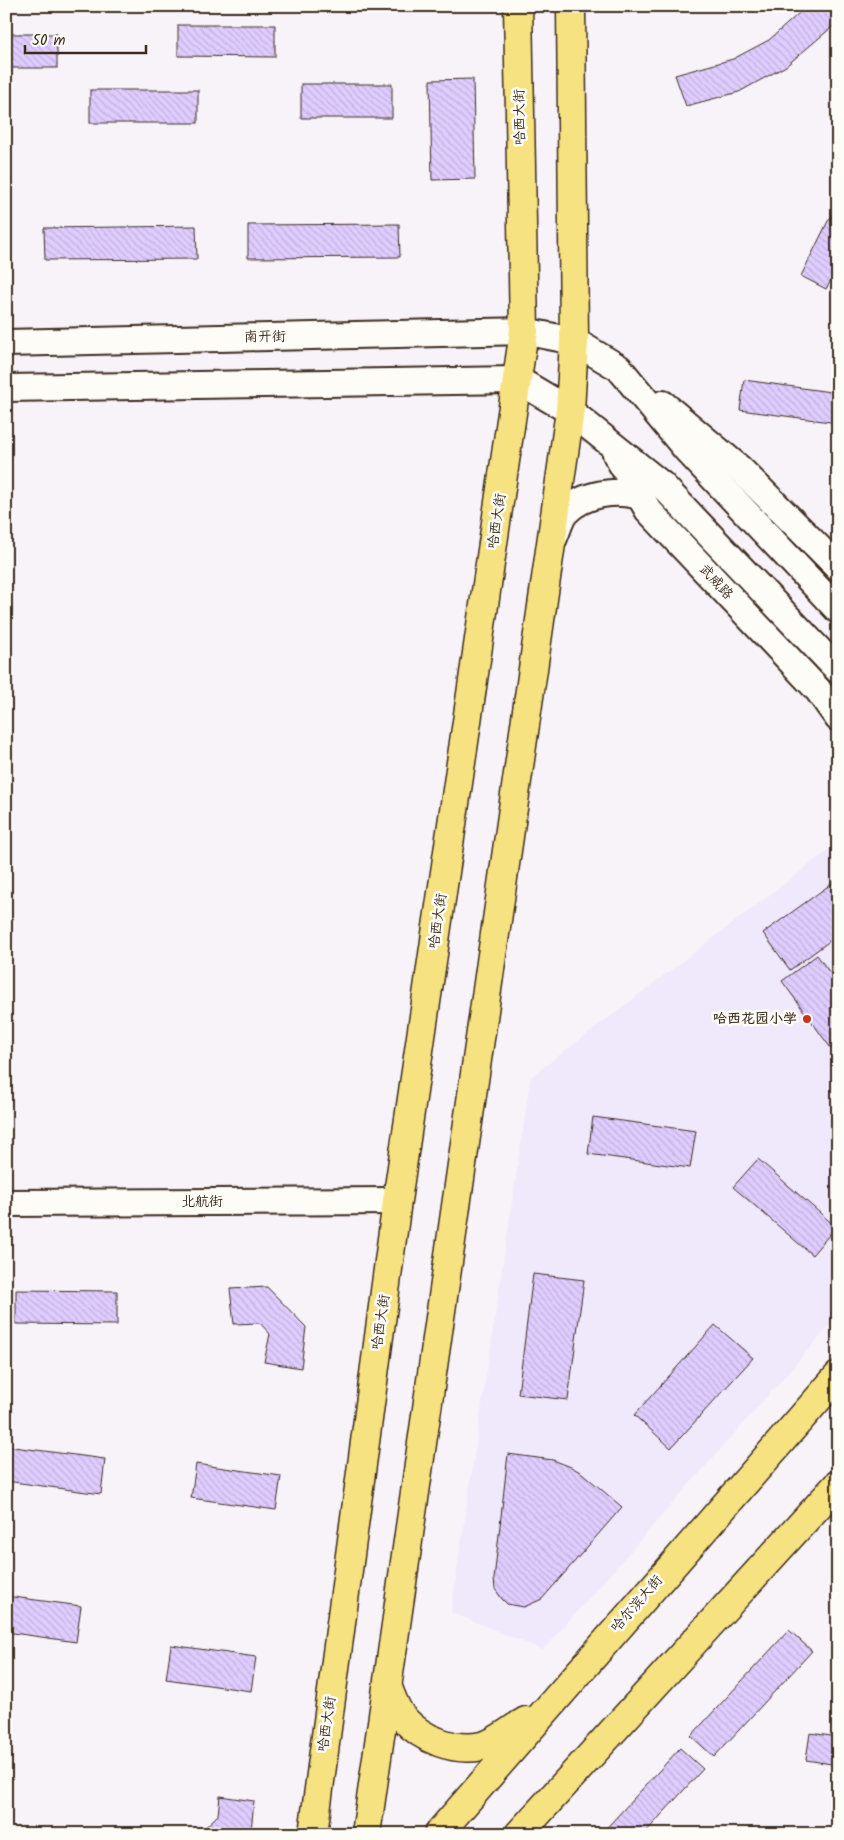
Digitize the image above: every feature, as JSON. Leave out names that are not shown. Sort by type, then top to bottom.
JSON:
[{"type":"main road","name":"哈西大街","points":[[313,1834],[397,1201],[524,331],[518,6]]},
{"type":"main road","points":[[366,1834],[570,411],[574,341],[571,6]]},
{"type":"main road","points":[[524,331],[574,341],[619,368],[740,469],[838,567]]},
{"type":"main road","name":"南开街","points":[[6,343],[524,331]]},
{"type":"main road","points":[[619,368],[686,449],[838,610]]},
{"type":"main road","points":[[6,388],[518,380]]},
{"type":"main road","name":"武威路","points":[[518,380],[570,411],[662,485],[838,670]]},
{"type":"main road","name":"武威路","points":[[607,439],[648,510],[818,690],[838,718]]},
{"type":"main road","points":[[550,546],[566,512],[586,499],[604,494],[627,492],[640,496]]},
{"type":"main road","name":"北航街","points":[[6,1203],[397,1201]]},
{"type":"main road","name":"哈尔滨大街","points":[[438,1834],[544,1710],[838,1376]]},
{"type":"main road","points":[[519,1834],[838,1484]]},
{"type":"main road","points":[[388,1688],[402,1718],[419,1733],[436,1742],[464,1747],[483,1746],[544,1710]]},
{"type":"shaded area","points":[[838,843],[838,1316],[543,1650],[451,1612],[531,1077]]},
{"type":"building","points":[[807,6],[827,6],[838,22],[786,66],[739,92],[686,106],[675,75],[733,59],[769,40]]},
{"type":"building","points":[[178,25],[275,25],[275,57],[178,56]]},
{"type":"building","points":[[6,34],[57,34],[57,68],[6,68]]},
{"type":"building","points":[[473,79],[475,179],[432,180],[430,80]]},
{"type":"building","points":[[301,84],[392,84],[392,118],[301,118]]},
{"type":"building","points":[[90,90],[198,90],[198,123],[90,123]]},
{"type":"building","points":[[838,211],[838,268],[826,289],[801,276],[829,219]]},
{"type":"building","points":[[399,224],[400,257],[248,258],[248,225]]},
{"type":"building","points":[[196,226],[197,259],[45,260],[44,228]]},
{"type":"building","points":[[744,380],[838,393],[838,423],[740,410]]},
{"type":"building","points":[[838,879],[838,935],[790,970],[763,933]]},
{"type":"building","points":[[817,955],[838,984],[838,1058],[782,981]]},
{"type":"building","points":[[593,1117],[696,1131],[690,1168],[588,1154]]},
{"type":"building","points":[[758,1159],[836,1227],[812,1255],[733,1187]]},
{"type":"building","points":[[533,1274],[584,1280],[568,1400],[518,1394]]},
{"type":"building","points":[[267,1287],[306,1327],[301,1368],[264,1362],[270,1334],[260,1323],[234,1324],[230,1289]]},
{"type":"building","points":[[16,1290],[117,1291],[117,1325],[16,1324]]},
{"type":"building","points":[[715,1325],[753,1358],[671,1448],[634,1415]]},
{"type":"building","points":[[6,1446],[105,1459],[101,1494],[6,1481]]},
{"type":"building","points":[[508,1454],[553,1460],[571,1467],[582,1473],[622,1507],[542,1599],[524,1607],[507,1604],[495,1589],[494,1579]]},
{"type":"building","points":[[196,1464],[281,1476],[276,1510],[191,1498]]},
{"type":"building","points":[[6,1596],[81,1606],[76,1642],[6,1632]]},
{"type":"building","points":[[789,1630],[812,1651],[714,1757],[691,1736]]},
{"type":"building","points":[[171,1645],[256,1657],[251,1691],[166,1679]]},
{"type":"building","points":[[810,1733],[838,1737],[838,1765],[806,1760]]},
{"type":"building","points":[[680,1748],[703,1769],[644,1834],[601,1834]]},
{"type":"building","points":[[220,1796],[254,1801],[251,1831],[248,1834],[198,1834],[218,1815]]},
{"type":"place","name":"哈西花园小学","points":[[807,1019]]}]
